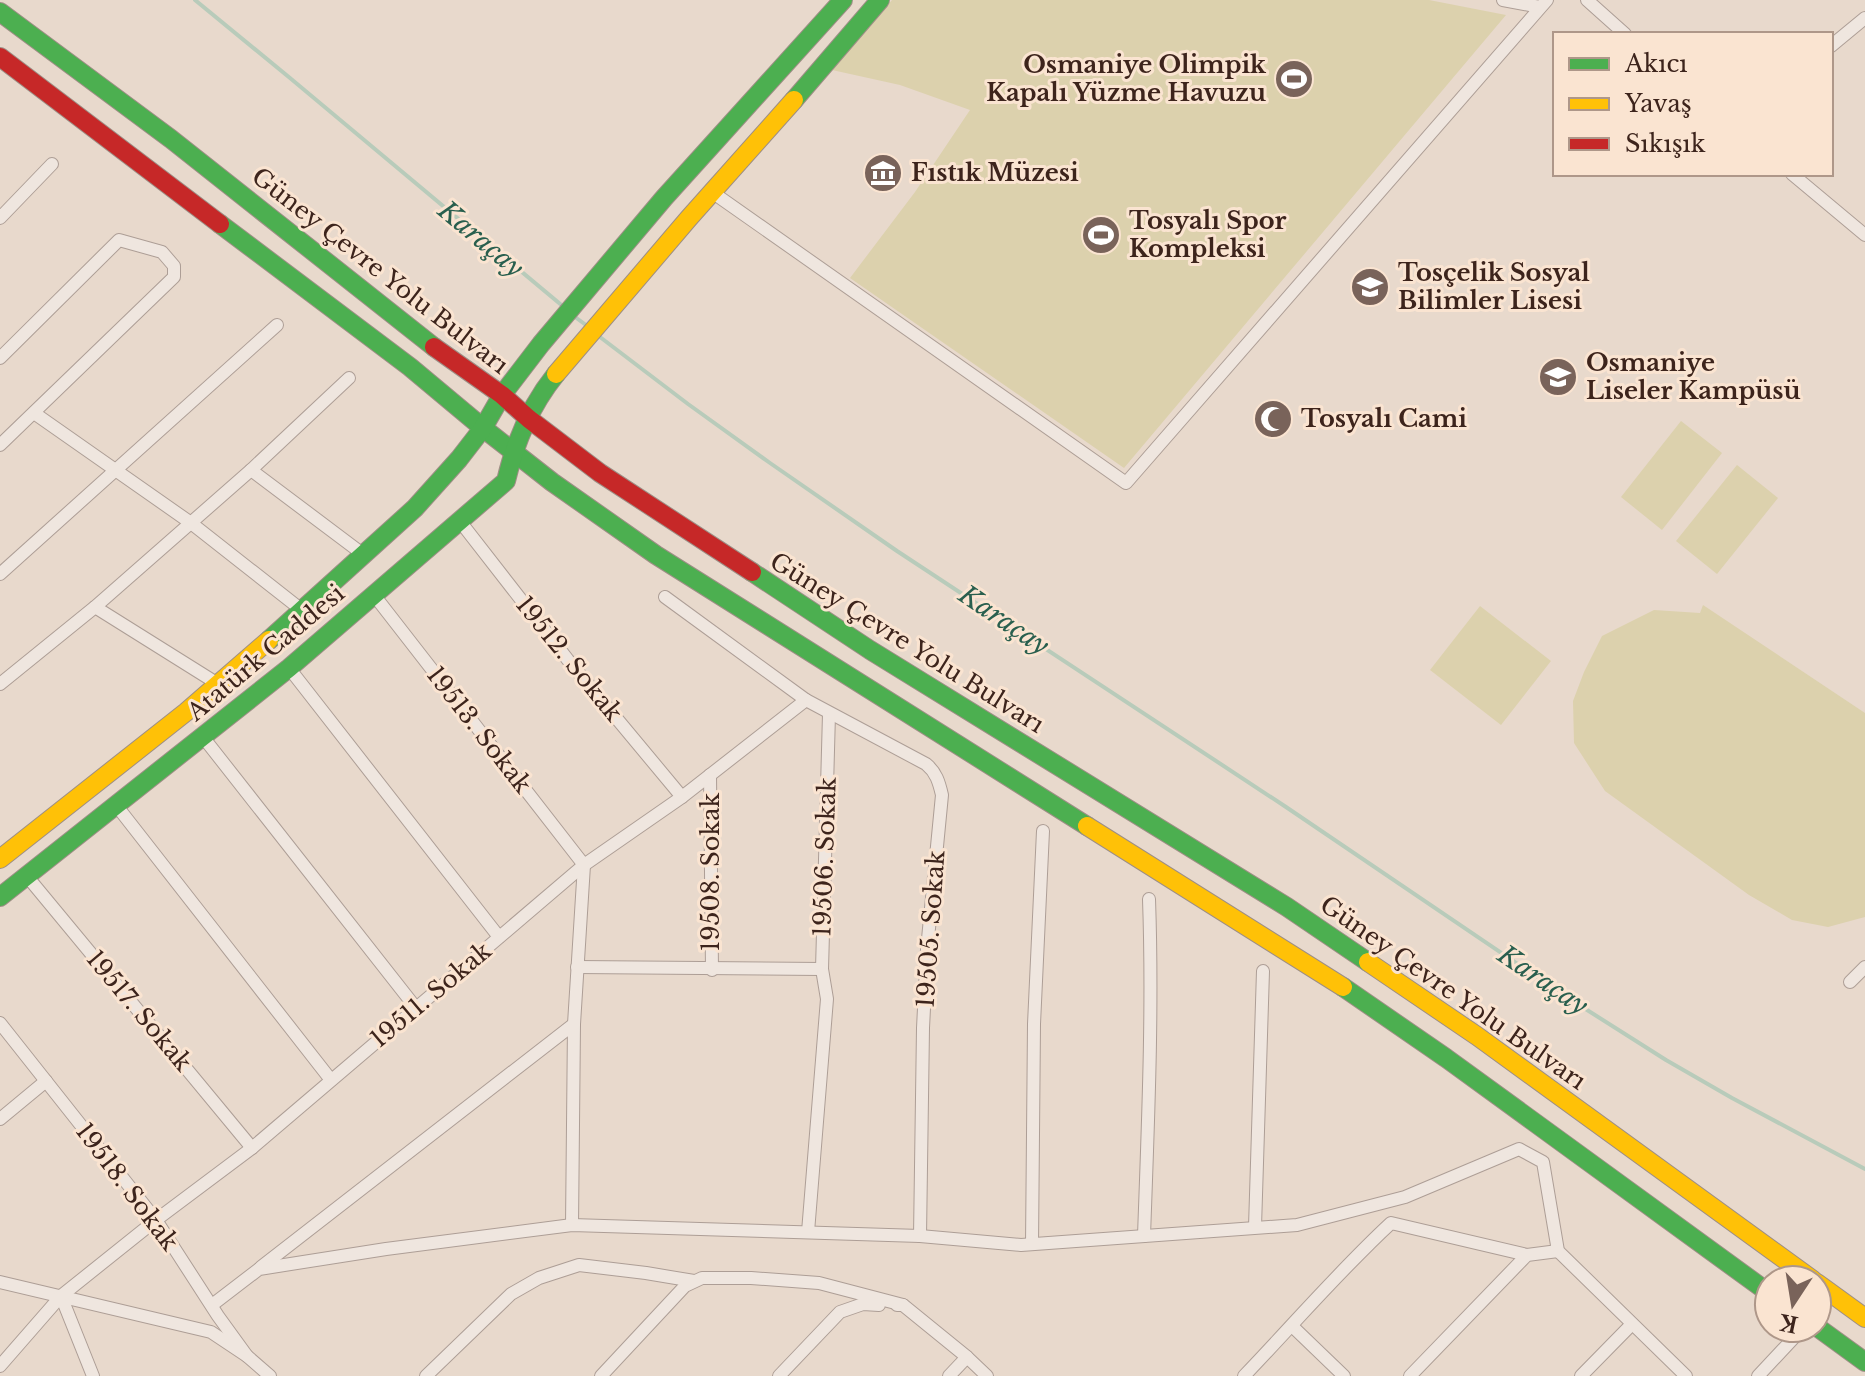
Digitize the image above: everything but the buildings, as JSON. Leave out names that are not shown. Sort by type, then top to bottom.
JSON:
[{"type":"main road","name":"Atatürk Caddesi","points":[[0,859],[186,712],[303,611],[415,508],[483,428],[502,395],[541,344],[664,198],[843,0]]},
{"type":"main road","name":"Atatürk Caddesi","points":[[0,897],[289,668],[506,481],[513,451],[540,394],[880,0]]},
{"type":"main road","name":"Güney Çevre Yolu Bulvarı","points":[[0,12],[171,139],[411,329],[502,395],[600,473],[870,650],[1287,907],[1477,1036],[1790,1264]]},
{"type":"main road","points":[[0,57],[410,367],[552,482],[656,555],[1350,992],[1753,1281]]},
{"type":"main road","name":"Güney Çevre Yolu Bulvarı","points":[[1833,1295],[1865,1318]]},
{"type":"main road","points":[[1833,1339],[1865,1362]]},
{"type":"street","points":[[1503,0],[1544,4]]},
{"type":"street","points":[[1587,0],[1623,32]]},
{"type":"street","points":[[712,192],[1126,483],[1544,4]]},
{"type":"street","points":[[1833,44],[1865,18]]},
{"type":"street","points":[[0,218],[52,164]]},
{"type":"street","points":[[1794,176],[1865,235]]},
{"type":"street","points":[[0,358],[119,240],[162,252],[174,266],[174,277],[0,445]]},
{"type":"street","points":[[0,574],[277,325]]},
{"type":"street","points":[[0,684],[191,523],[349,378]]},
{"type":"street","points":[[34,413],[191,523],[303,611]]},
{"type":"street","points":[[251,470],[364,555]]},
{"type":"street","name":"19512. Sokak","points":[[459,520],[568,660],[682,797]]},
{"type":"street","name":"19513. Sokak","points":[[374,595],[584,865]]},
{"type":"street","name":"19505. Sokak","points":[[665,597],[806,700],[926,764],[934,770],[939,782],[942,795],[927,949],[923,1028],[920,1236]]},
{"type":"street","points":[[95,607],[218,684]]},
{"type":"street","points":[[289,668],[499,937]]},
{"type":"street","name":"19511. Sokak","points":[[0,1366],[61,1296],[252,1148],[584,865],[682,797],[806,700]]},
{"type":"street","name":"19506. Sokak","points":[[808,1232],[827,999],[822,969],[829,714]]},
{"type":"street","points":[[203,737],[416,1008]]},
{"type":"street","name":"19508. Sokak","points":[[710,775],[712,970]]},
{"type":"street","points":[[116,805],[331,1080]]},
{"type":"street","points":[[1032,1244],[1034,1024],[1043,831]]},
{"type":"street","points":[[572,1225],[574,1024],[584,865]]},
{"type":"street","name":"19517. Sokak","points":[[26,875],[252,1148]]},
{"type":"street","points":[[1144,1236],[1152,973],[1149,899]]},
{"type":"street","points":[[577,967],[822,969]]},
{"type":"street","points":[[1850,982],[1865,967]]},
{"type":"street","points":[[1255,1227],[1263,971]]},
{"type":"street","name":"19518. Sokak","points":[[0,1023],[156,1220],[247,1356]]},
{"type":"street","points":[[211,1332],[215,1311],[259,1269],[574,1024]]},
{"type":"street","points":[[0,1119],[46,1081]]},
{"type":"street","points":[[259,1269],[572,1225],[920,1236],[1021,1245],[1297,1225],[1405,1197],[1519,1149],[1543,1162],[1558,1251],[1686,1376]]},
{"type":"street","points":[[1244,1376],[1361,1250],[1391,1223],[1527,1255],[1558,1251]]},
{"type":"street","points":[[1410,1376],[1527,1255]]},
{"type":"street","points":[[426,1376],[511,1294],[539,1278],[579,1265],[696,1281]]},
{"type":"street","points":[[601,1376],[685,1286],[702,1278],[819,1283],[903,1305],[987,1376]]},
{"type":"street","points":[[0,1282],[211,1332],[270,1376]]},
{"type":"street","points":[[61,1296],[93,1376]]},
{"type":"street","points":[[779,1376],[840,1312],[863,1304],[903,1305]]},
{"type":"street","points":[[1581,1376],[1632,1324]]},
{"type":"street","points":[[1292,1326],[1344,1376]]},
{"type":"street","points":[[1758,1376],[1788,1344]]},
{"type":"street","points":[[949,1376],[967,1357]]},
{"type":"shaded area","name":"Tosyalı Spor Kompleksi","points":[[892,0],[1429,0],[1506,15],[1124,468],[850,278],[915,192],[970,110],[900,85],[832,70]]},
{"type":"shaded area","points":[[1681,421],[1722,453],[1662,530],[1621,497]]},
{"type":"shaded area","points":[[1737,465],[1778,498],[1717,574],[1676,541]]},
{"type":"shaded area","points":[[1703,605],[1865,713],[1865,917],[1828,927],[1792,920],[1749,895],[1605,791],[1574,743],[1573,701],[1602,636],[1654,610],[1700,613]]},
{"type":"shaded area","points":[[1480,606],[1551,661],[1501,725],[1430,670]]},
{"type":"waterway","name":"Karaçay","points":[[195,0],[565,308]]},
{"type":"waterway","name":"Karaçay","points":[[571,314],[590,328]]},
{"type":"waterway","name":"Karaçay","points":[[596,334],[688,404],[897,551],[1286,807],[1565,996],[1666,1060],[1865,1169]]},
{"type":"traffic: fast","points":[[269,640],[415,508],[459,459],[541,344],[664,198],[843,0]]},
{"type":"traffic: fast","points":[[794,100],[880,0]]},
{"type":"traffic: fast","points":[[0,12],[171,139],[434,347]]},
{"type":"traffic: fast","points":[[220,224],[410,367],[552,482],[656,555],[1087,826]]},
{"type":"traffic: fast","points":[[0,897],[289,668],[506,481],[525,424],[556,374]]},
{"type":"traffic: fast","points":[[752,572],[870,650],[1287,907],[1368,962]]},
{"type":"traffic: fast","points":[[1343,987],[1753,1281]]},
{"type":"traffic: fast","points":[[1833,1339],[1865,1362]]},
{"type":"traffic: slow","points":[[556,374],[794,100]]},
{"type":"traffic: slow","points":[[0,859],[186,712],[269,640]]},
{"type":"traffic: slow","points":[[1087,826],[1343,987]]},
{"type":"traffic: slow","points":[[1368,962],[1477,1036],[1791,1264]]},
{"type":"traffic: slow","points":[[1833,1295],[1865,1318]]},
{"type":"traffic: jam","points":[[0,57],[220,224]]},
{"type":"traffic: jam","points":[[434,347],[502,395],[600,473],[752,572]]},
{"type":"place","name":"Osmaniye Olimpik Kapalı Yüzme Havuzu","points":[[1294,79]]},
{"type":"place","name":"Fıstık Müzesi","points":[[883,173]]},
{"type":"place","name":"Tosyalı Spor Kompleksi","points":[[1101,235]]},
{"type":"place","name":"Tosçelik Sosyal Bilimler Lisesi","points":[[1370,287]]},
{"type":"place","name":"Osmaniye Liseler Kampüsü","points":[[1558,377]]},
{"type":"place","name":"Tosyalı Cami","points":[[1273,419]]}]
